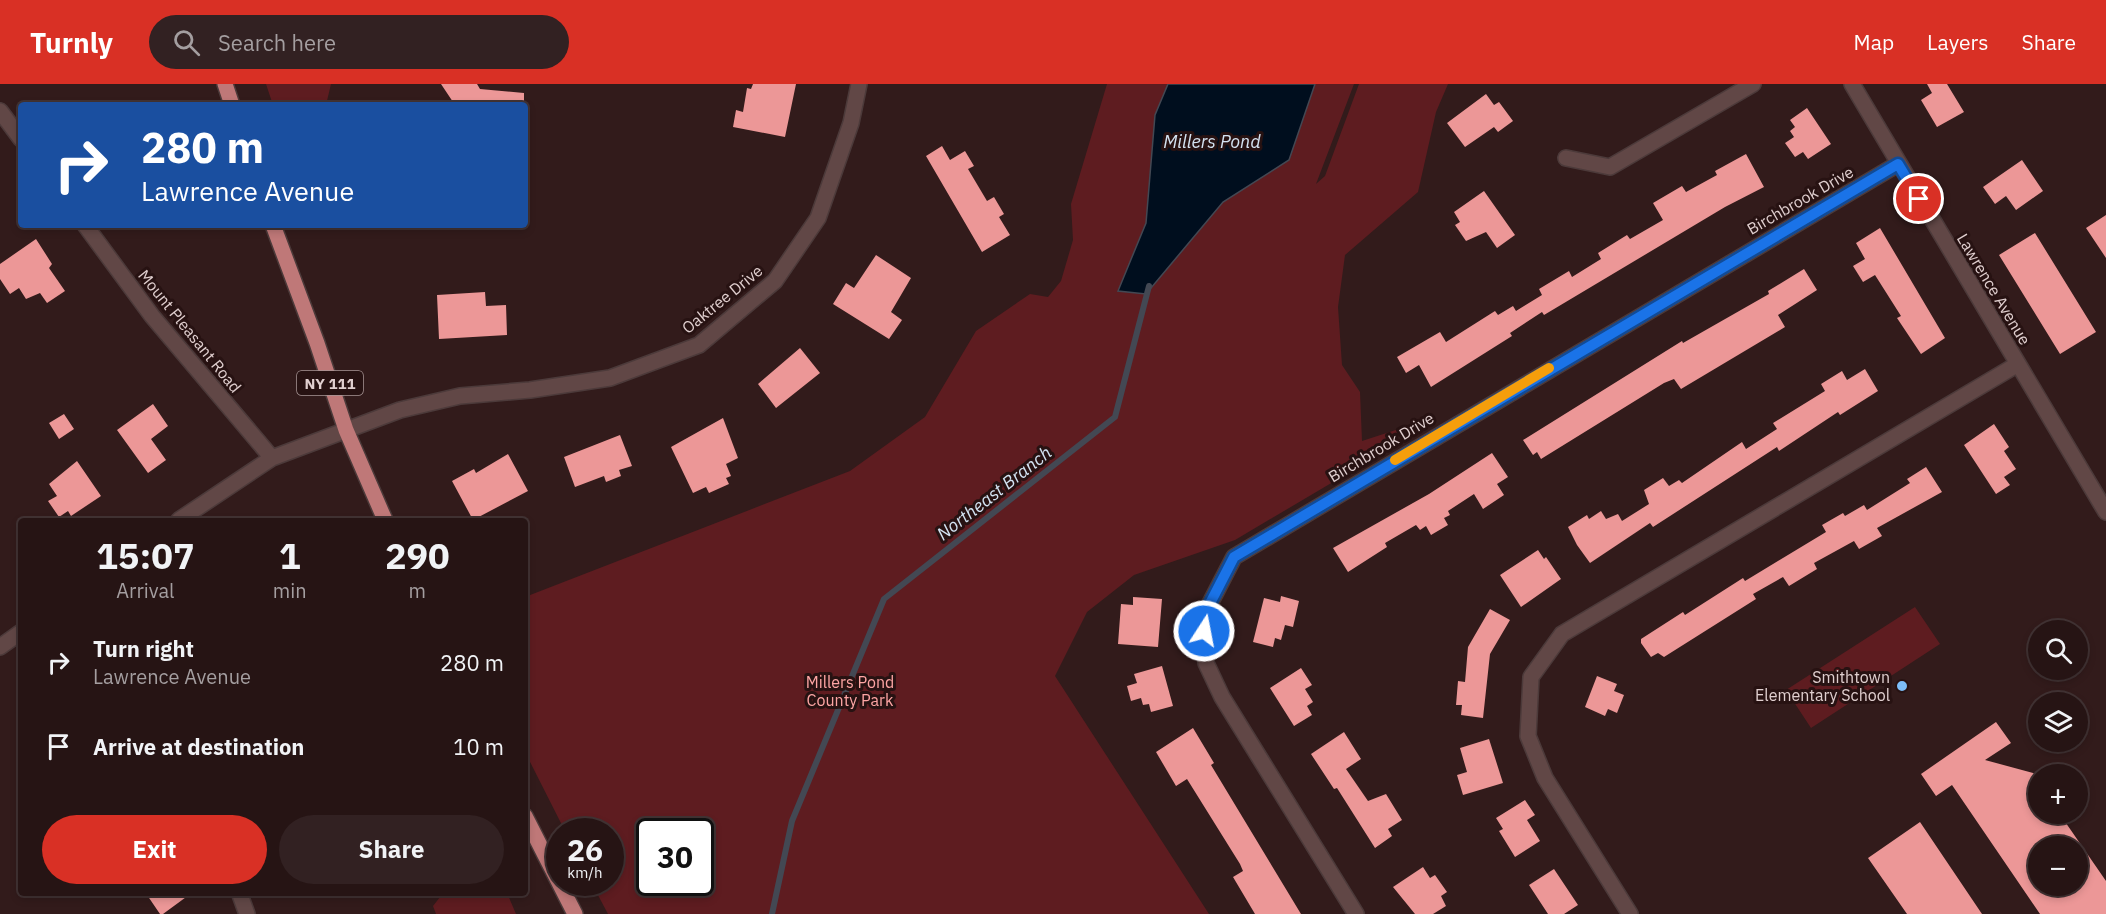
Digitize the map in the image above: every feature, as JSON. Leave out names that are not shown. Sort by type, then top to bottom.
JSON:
[{"type":"main road","points":[[225,84],[231,102]]},
{"type":"main road","name":"NY 111","points":[[274,228],[317,343],[346,430],[384,518]]},
{"type":"main road","points":[[528,822],[575,914]]},
{"type":"street","name":"Oaktree Drive","points":[[182,518],[272,458],[400,410],[460,396],[530,390],[610,378],[699,345],[775,281],[818,218],[851,123],[859,84]]},
{"type":"street","points":[[1566,158],[1610,167],[1753,84]]},
{"type":"street","name":"Lawrence Avenue","points":[[1852,84],[2106,512]]},
{"type":"street","points":[[0,111],[18,135]]},
{"type":"street","name":"Birchbrook Drive","points":[[1356,914],[1222,697],[1206,663],[1204,615],[1234,557],[1898,164]]},
{"type":"street","name":"Mount Pleasant Road","points":[[87,228],[152,316],[272,458]]},
{"type":"street","points":[[1630,914],[1545,778],[1528,736],[1531,677],[1562,634],[2018,364]]},
{"type":"street","points":[[0,647],[18,634]]},
{"type":"street","points":[[240,896],[246,914]]},
{"type":"green space","points":[[266,84],[331,84],[327,102],[272,102]]},
{"type":"green space","name":"Millers Pond County Park","points":[[1107,84],[1354,84],[1316,184],[1325,176],[1359,84],[1448,84],[1436,112],[1418,192],[1345,255],[1338,307],[1342,365],[1360,392],[1362,441],[1408,426],[1351,461],[1355,469],[1235,540],[1134,575],[1087,612],[1055,676],[1209,914],[608,914],[598,896],[624,896],[624,818],[558,818],[528,758],[528,596],[850,471],[925,417],[976,331],[1030,294],[1048,297],[1061,281],[1073,240],[1071,204]]},
{"type":"green space","points":[[1915,607],[1940,644],[1811,728],[1786,690]]},
{"type":"green space","points":[[441,896],[508,896],[516,914],[436,914],[433,906]]},
{"type":"water","name":"Millers Pond","points":[[1168,84],[1315,84],[1289,160],[1223,202],[1146,294],[1118,291],[1146,223],[1155,115]]},
{"type":"building","points":[[441,84],[477,84],[480,89],[524,93],[524,102],[453,102]]},
{"type":"building","points":[[753,84],[796,84],[785,137],[733,127],[736,110],[743,112],[747,88],[751,89]]},
{"type":"building","points":[[1927,84],[1947,84],[1964,112],[1937,127],[1921,100],[1932,93]]},
{"type":"building","points":[[1486,94],[1494,105],[1499,102],[1513,121],[1498,132],[1494,127],[1465,147],[1447,123]]},
{"type":"building","points":[[1807,108],[1831,144],[1808,159],[1803,152],[1795,157],[1785,143],[1794,137],[1790,131],[1795,127],[1790,120]]},
{"type":"building","points":[[942,146],[950,160],[965,151],[974,166],[968,169],[987,201],[994,197],[1004,214],[999,217],[1010,235],[982,252],[926,156]]},
{"type":"building","points":[[1746,154],[1764,187],[1725,207],[1544,315],[1542,312],[1510,333],[1512,336],[1431,387],[1419,365],[1406,373],[1397,357],[1440,332],[1446,342],[1495,311],[1498,315],[1513,306],[1516,311],[1542,295],[1539,289],[1569,271],[1572,277],[1601,259],[1598,253],[1627,235],[1630,239],[1663,220],[1653,203],[1682,186],[1686,192],[1717,175],[1715,171]]},
{"type":"building","points":[[2022,160],[2043,191],[2016,210],[2006,196],[1995,204],[1983,187]]},
{"type":"building","points":[[1484,191],[1515,235],[1497,248],[1486,232],[1466,241],[1455,225],[1460,222],[1454,212]]},
{"type":"building","points":[[2106,215],[2106,258],[2086,228]]},
{"type":"building","points":[[1880,228],[1945,338],[1921,354],[1897,318],[1901,316],[1875,275],[1863,282],[1853,266],[1865,259],[1856,243]]},
{"type":"building","points":[[2035,233],[2096,332],[2060,354],[1999,255]]},
{"type":"building","points":[[36,239],[52,264],[49,268],[65,291],[47,303],[40,293],[26,299],[19,288],[10,294],[0,279],[0,264]]},
{"type":"building","points":[[876,255],[911,278],[891,312],[902,320],[889,339],[833,304],[846,283],[854,288]]},
{"type":"building","points":[[1804,269],[1817,290],[1778,315],[1785,327],[1681,389],[1674,379],[1664,383],[1541,459],[1537,452],[1533,455],[1523,440],[1682,341],[1683,343],[1769,294],[1768,291]]},
{"type":"building","points":[[485,292],[486,306],[506,305],[507,335],[439,339],[437,295]]},
{"type":"building","points":[[800,348],[820,373],[776,408],[758,384]]},
{"type":"building","points":[[1865,369],[1878,391],[1840,415],[1838,412],[1779,451],[1777,447],[1653,527],[1650,523],[1590,563],[1577,545],[1568,527],[1587,515],[1589,519],[1601,511],[1606,519],[1618,514],[1622,521],[1649,504],[1644,490],[1663,478],[1669,486],[1679,480],[1682,483],[1742,442],[1746,449],[1777,429],[1773,423],[1825,391],[1821,384],[1842,371],[1847,380]]},
{"type":"building","points":[[153,404],[168,426],[151,439],[166,460],[148,473],[117,430]]},
{"type":"building","points":[[64,414],[74,429],[59,439],[49,423]]},
{"type":"building","points":[[723,418],[738,458],[726,464],[731,476],[726,478],[729,484],[709,493],[706,487],[693,493],[671,447]]},
{"type":"building","points":[[1994,424],[2009,447],[2004,451],[2016,469],[2004,477],[2010,485],[1996,494],[1964,445]]},
{"type":"building","points":[[620,435],[632,466],[619,470],[621,476],[606,482],[604,476],[575,487],[564,457]]},
{"type":"building","points":[[1492,453],[1508,477],[1497,484],[1504,495],[1483,509],[1474,494],[1448,511],[1450,515],[1444,518],[1448,525],[1431,535],[1426,526],[1420,530],[1416,525],[1385,543],[1387,547],[1348,572],[1333,548],[1429,494]]},
{"type":"building","points":[[508,454],[528,491],[477,518],[472,518],[452,481],[474,469],[476,473]]},
{"type":"building","points":[[77,461],[101,496],[71,516],[68,511],[59,517],[48,501],[57,496],[49,484]]},
{"type":"building","points":[[1926,467],[1942,492],[1877,528],[1882,536],[1859,549],[1854,541],[1814,563],[1817,569],[1789,586],[1783,577],[1753,594],[1756,599],[1664,657],[1658,653],[1651,657],[1641,643],[1641,639],[1683,612],[1685,615],[1743,578],[1745,581],[1826,532],[1822,525],[1843,513],[1845,516],[1864,505],[1867,510],[1910,483],[1907,479]]},
{"type":"building","points":[[1538,550],[1544,559],[1546,557],[1561,579],[1521,607],[1500,575]]},
{"type":"building","points":[[1281,596],[1299,601],[1293,627],[1285,625],[1281,640],[1275,638],[1273,647],[1253,642],[1264,598],[1280,602]]},
{"type":"building","points":[[1133,597],[1162,599],[1158,647],[1118,644],[1121,604],[1133,605]]},
{"type":"building","points":[[1490,609],[1510,620],[1490,654],[1483,718],[1461,715],[1462,705],[1456,705],[1458,681],[1465,682],[1468,647]]},
{"type":"building","points":[[1162,666],[1173,706],[1151,712],[1149,704],[1143,705],[1141,698],[1131,701],[1127,686],[1137,683],[1134,674]]},
{"type":"building","points":[[1301,668],[1312,685],[1305,689],[1313,702],[1307,706],[1312,715],[1294,726],[1270,688]]},
{"type":"building","points":[[1597,676],[1617,684],[1614,691],[1624,695],[1617,713],[1608,709],[1605,716],[1585,707]]},
{"type":"building","points":[[1996,722],[2011,743],[1985,760],[2028,772],[2028,824],[2067,824],[2075,836],[2028,836],[2028,896],[2088,896],[2088,855],[2106,881],[2106,914],[2040,914],[1952,785],[1936,796],[1921,774]]},
{"type":"building","points":[[1193,728],[1214,763],[1211,765],[1301,914],[1255,914],[1233,877],[1243,871],[1240,864],[1187,779],[1176,786],[1156,752]]},
{"type":"building","points":[[1344,732],[1361,759],[1346,769],[1368,801],[1386,794],[1402,820],[1388,829],[1392,836],[1375,848],[1337,788],[1334,789],[1311,754]]},
{"type":"building","points":[[1489,739],[1503,783],[1463,795],[1457,775],[1467,772],[1460,748]]},
{"type":"building","points":[[1525,800],[1535,815],[1527,820],[1540,841],[1515,857],[1499,831],[1503,829],[1496,818]]},
{"type":"building","points":[[1920,822],[1982,914],[1907,914],[1868,858]]},
{"type":"building","points":[[1423,867],[1430,878],[1435,875],[1447,892],[1441,896],[1446,906],[1433,914],[1415,914],[1393,887]]},
{"type":"building","points":[[1554,869],[1578,905],[1564,914],[1548,914],[1529,885]]},
{"type":"building","points":[[148,896],[188,896],[163,914],[160,914]]},
{"type":"waterway","name":"Northeast Branch","points":[[772,914],[792,821],[884,599],[1115,417],[1149,286]]},
{"type":"slow traffic","points":[[1395,460],[1549,368]]},
{"type":"place","name":"Smithtown Elementary School","points":[[1902,686]]},
{"type":"route","points":[[1204,631],[1204,615],[1234,557],[1528,380],[1898,164],[1919,199]]}]
